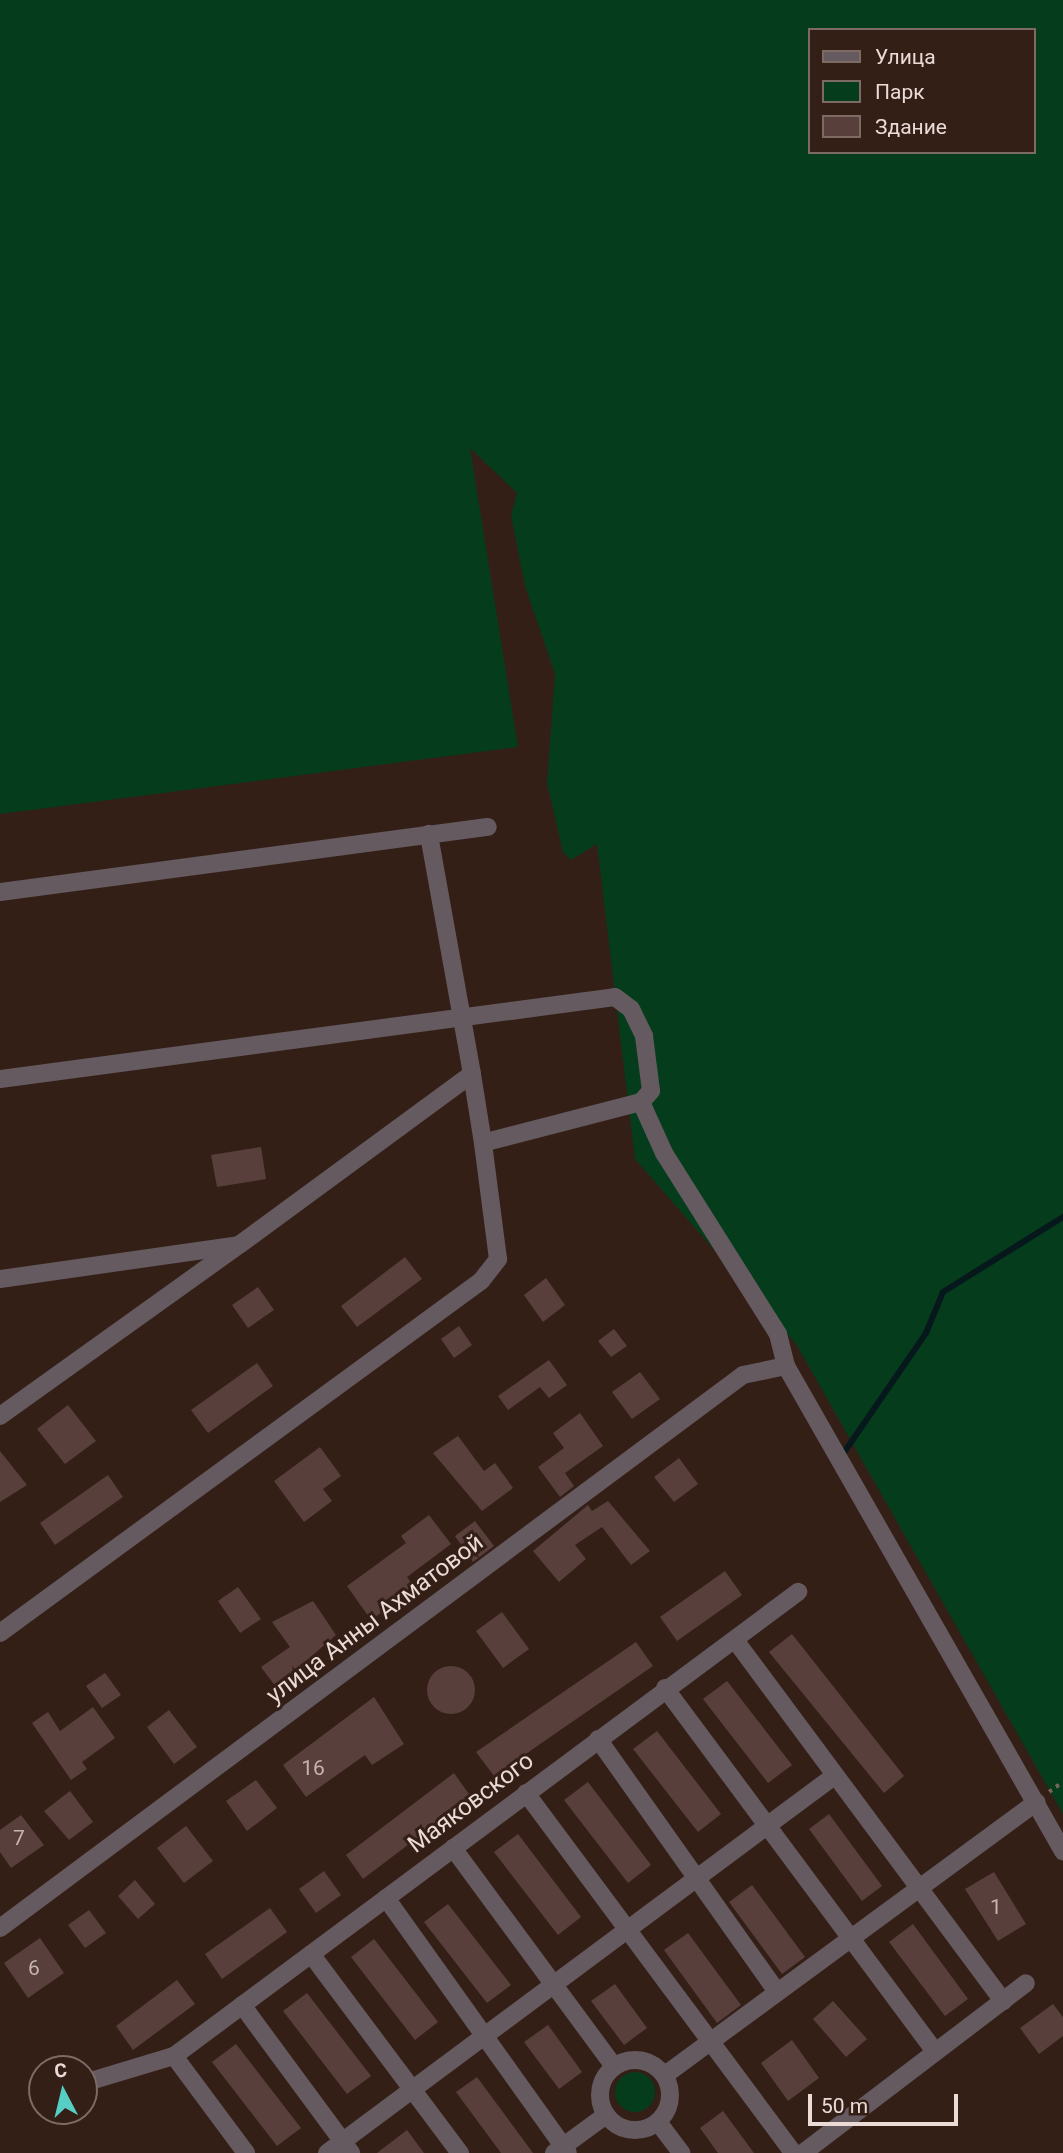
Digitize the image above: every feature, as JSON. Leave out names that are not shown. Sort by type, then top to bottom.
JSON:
[{"type":"street","points":[[0,892],[488,827]]},
{"type":"street","points":[[0,1633],[481,1282],[498,1259],[472,1074],[429,834]]},
{"type":"street","points":[[0,1079],[461,1015],[615,997],[631,1009],[644,1036],[650,1091],[641,1102],[483,1143]]},
{"type":"street","points":[[0,1416],[472,1074]]},
{"type":"street","points":[[641,1102],[664,1153],[778,1334],[786,1366],[1063,1851]]},
{"type":"street","points":[[0,1279],[239,1245]]},
{"type":"street","name":"улица Анны Ахматовой","points":[[0,1928],[743,1375],[786,1366]]},
{"type":"street","name":"Маяковского","points":[[174,2056],[798,1592]]},
{"type":"street","points":[[735,1640],[1003,2001]]},
{"type":"street","points":[[666,1688],[935,2051]]},
{"type":"street","points":[[598,1739],[777,1992]]},
{"type":"street","points":[[327,2153],[347,2147],[412,2091],[834,1776]]},
{"type":"street","points":[[526,1793],[793,2153]]},
{"type":"street","points":[[665,2075],[1036,1802]]},
{"type":"street","points":[[453,1848],[614,2066]]},
{"type":"street","points":[[386,1898],[562,2151],[606,2115]]},
{"type":"street","points":[[311,1954],[460,2153]]},
{"type":"street","points":[[803,2153],[1026,1983]]},
{"type":"street","points":[[242,2005],[347,2147]]},
{"type":"street","points":[[98,2079],[174,2056],[246,2153]]},
{"type":"street","points":[[614,2066],[641,2060],[665,2075]]},
{"type":"street","points":[[614,2066],[599,2095],[606,2115],[636,2131],[658,2122],[669,2105],[665,2075]]},
{"type":"street","points":[[658,2122],[681,2153]]},
{"type":"green space","points":[[0,0],[1063,0],[1063,1814],[796,1344],[635,1159],[597,844],[571,860],[563,852],[547,783],[555,674],[525,586],[511,515],[517,493],[470,448],[518,747],[0,814]]},
{"type":"green space","points":[[635,2072],[643,2073],[649,2078],[654,2084],[654,2100],[649,2106],[643,2111],[635,2112],[627,2111],[621,2106],[616,2100],[615,2092],[616,2084],[621,2078],[627,2073]]},
{"type":"building","points":[[261,1147],[266,1179],[217,1187],[211,1155]]},
{"type":"building","points":[[405,1257],[422,1279],[357,1327],[341,1306]]},
{"type":"building","points":[[546,1278],[565,1305],[543,1322],[524,1295]]},
{"type":"building","points":[[258,1287],[274,1310],[248,1328],[232,1305]]},
{"type":"building","points":[[459,1326],[472,1345],[454,1358],[441,1339]]},
{"type":"building","points":[[614,1329],[627,1346],[611,1357],[598,1341]]},
{"type":"building","points":[[549,1360],[567,1385],[549,1398],[540,1387],[508,1410],[498,1396]]},
{"type":"building","points":[[257,1363],[273,1386],[208,1433],[191,1410]]},
{"type":"building","points":[[640,1372],[660,1399],[632,1419],[612,1392]]},
{"type":"building","points":[[68,1405],[96,1441],[65,1464],[37,1429]]},
{"type":"building","points":[[580,1413],[603,1446],[565,1473],[574,1486],[560,1497],[538,1467],[564,1448],[553,1433]]},
{"type":"building","points":[[458,1436],[484,1471],[495,1463],[513,1488],[482,1511],[433,1453]]},
{"type":"building","points":[[320,1447],[341,1476],[323,1489],[332,1501],[304,1522],[274,1481]]},
{"type":"building","points":[[0,1451],[27,1485],[0,1502]]},
{"type":"building","points":[[679,1458],[698,1484],[674,1502],[654,1477]]},
{"type":"building","points":[[108,1475],[123,1497],[55,1545],[40,1523]]},
{"type":"building","points":[[608,1501],[650,1551],[631,1565],[602,1527],[575,1545],[586,1559],[559,1582],[533,1551],[588,1505],[592,1511]]},
{"type":"building","points":[[429,1515],[451,1544],[407,1577],[415,1588],[371,1620],[347,1586],[406,1543],[401,1536]]},
{"type":"building","points":[[475,1521],[494,1546],[473,1562],[455,1536]]},
{"type":"building","points":[[725,1571],[742,1595],[677,1641],[660,1617]]},
{"type":"building","points":[[238,1587],[261,1619],[240,1633],[218,1601]]},
{"type":"building","points":[[313,1601],[336,1635],[292,1673],[299,1683],[282,1695],[261,1667],[290,1647],[272,1622]]},
{"type":"building","points":[[502,1612],[529,1649],[503,1668],[476,1631]]},
{"type":"building","points":[[792,1634],[904,1776],[884,1793],[769,1652]]},
{"type":"building","points":[[636,1642],[653,1666],[494,1776],[476,1752]]},
{"type":"building","points":[[451,1666],[460,1667],[468,1673],[474,1681],[474,1699],[468,1707],[460,1713],[451,1714],[442,1713],[434,1707],[428,1699],[427,1690],[428,1681],[434,1673],[442,1667]]},
{"type":"building","points":[[105,1673],[121,1695],[102,1708],[86,1686]]},
{"type":"building","points":[[727,1681],[792,1765],[768,1783],[703,1699]]},
{"type":"building","points":[[374,1697],[404,1744],[372,1765],[365,1755],[306,1797],[283,1765]]},
{"type":"building","points":[[93,1707],[115,1738],[82,1762],[87,1769],[71,1780],[32,1723],[48,1712],[60,1731]]},
{"type":"building","points":[[169,1710],[197,1747],[174,1764],[147,1727]]},
{"type":"building","points":[[657,1731],[721,1814],[698,1832],[633,1749]]},
{"type":"building","points":[[454,1773],[471,1797],[363,1879],[346,1855]]},
{"type":"building","points":[[256,1780],[277,1808],[247,1831],[226,1801]]},
{"type":"building","points":[[588,1782],[651,1865],[628,1883],[564,1800]]},
{"type":"building","points":[[70,1791],[93,1822],[69,1840],[44,1811]]},
{"type":"building","points":[[829,1814],[882,1886],[862,1901],[809,1829]]},
{"type":"building","points":[[21,1815],[44,1845],[11,1868],[0,1852],[0,1830]]},
{"type":"building","points":[[186,1826],[213,1861],[184,1883],[157,1848]]},
{"type":"building","points":[[518,1834],[581,1917],[558,1935],[494,1852]]},
{"type":"building","points":[[324,1871],[341,1895],[316,1913],[299,1889]]},
{"type":"building","points":[[994,1872],[1026,1924],[998,1941],[965,1889]]},
{"type":"building","points":[[135,1880],[155,1904],[138,1919],[118,1896]]},
{"type":"building","points":[[752,1885],[805,1957],[782,1974],[729,1902]]},
{"type":"building","points":[[448,1904],[511,1985],[487,2003],[424,1922]]},
{"type":"building","points":[[270,1908],[287,1932],[222,1979],[205,1954]]},
{"type":"building","points":[[89,1910],[106,1933],[85,1948],[68,1925]]},
{"type":"building","points":[[913,1924],[968,1999],[945,2016],[889,1942]]},
{"type":"building","points":[[688,1933],[741,2005],[717,2023],[664,1950]]},
{"type":"building","points":[[40,1938],[64,1973],[28,1998],[4,1963]]},
{"type":"building","points":[[374,1939],[438,2022],[415,2040],[351,1957]]},
{"type":"building","points":[[177,1980],[195,2004],[133,2050],[116,2026]]},
{"type":"building","points":[[615,1984],[647,2028],[624,2045],[591,2001]]},
{"type":"building","points":[[307,1993],[371,2076],[347,2094],[283,2011]]},
{"type":"building","points":[[833,2001],[867,2039],[846,2057],[813,2019]]},
{"type":"building","points":[[1053,2004],[1063,2017],[1063,2036],[1039,2054],[1020,2028]]},
{"type":"building","points":[[548,2025],[582,2072],[559,2089],[524,2042]]},
{"type":"building","points":[[792,2040],[819,2078],[788,2101],[761,2063]]},
{"type":"building","points":[[236,2044],[301,2128],[277,2146],[212,2062]]},
{"type":"building","points":[[477,2077],[533,2153],[501,2153],[456,2092]]},
{"type":"building","points":[[723,2111],[754,2153],[718,2153],[700,2128]]},
{"type":"building","points":[[407,2130],[424,2153],[377,2153]]},
{"type":"waterway","points":[[845,1451],[926,1333],[943,1292],[1063,1217]]}]
